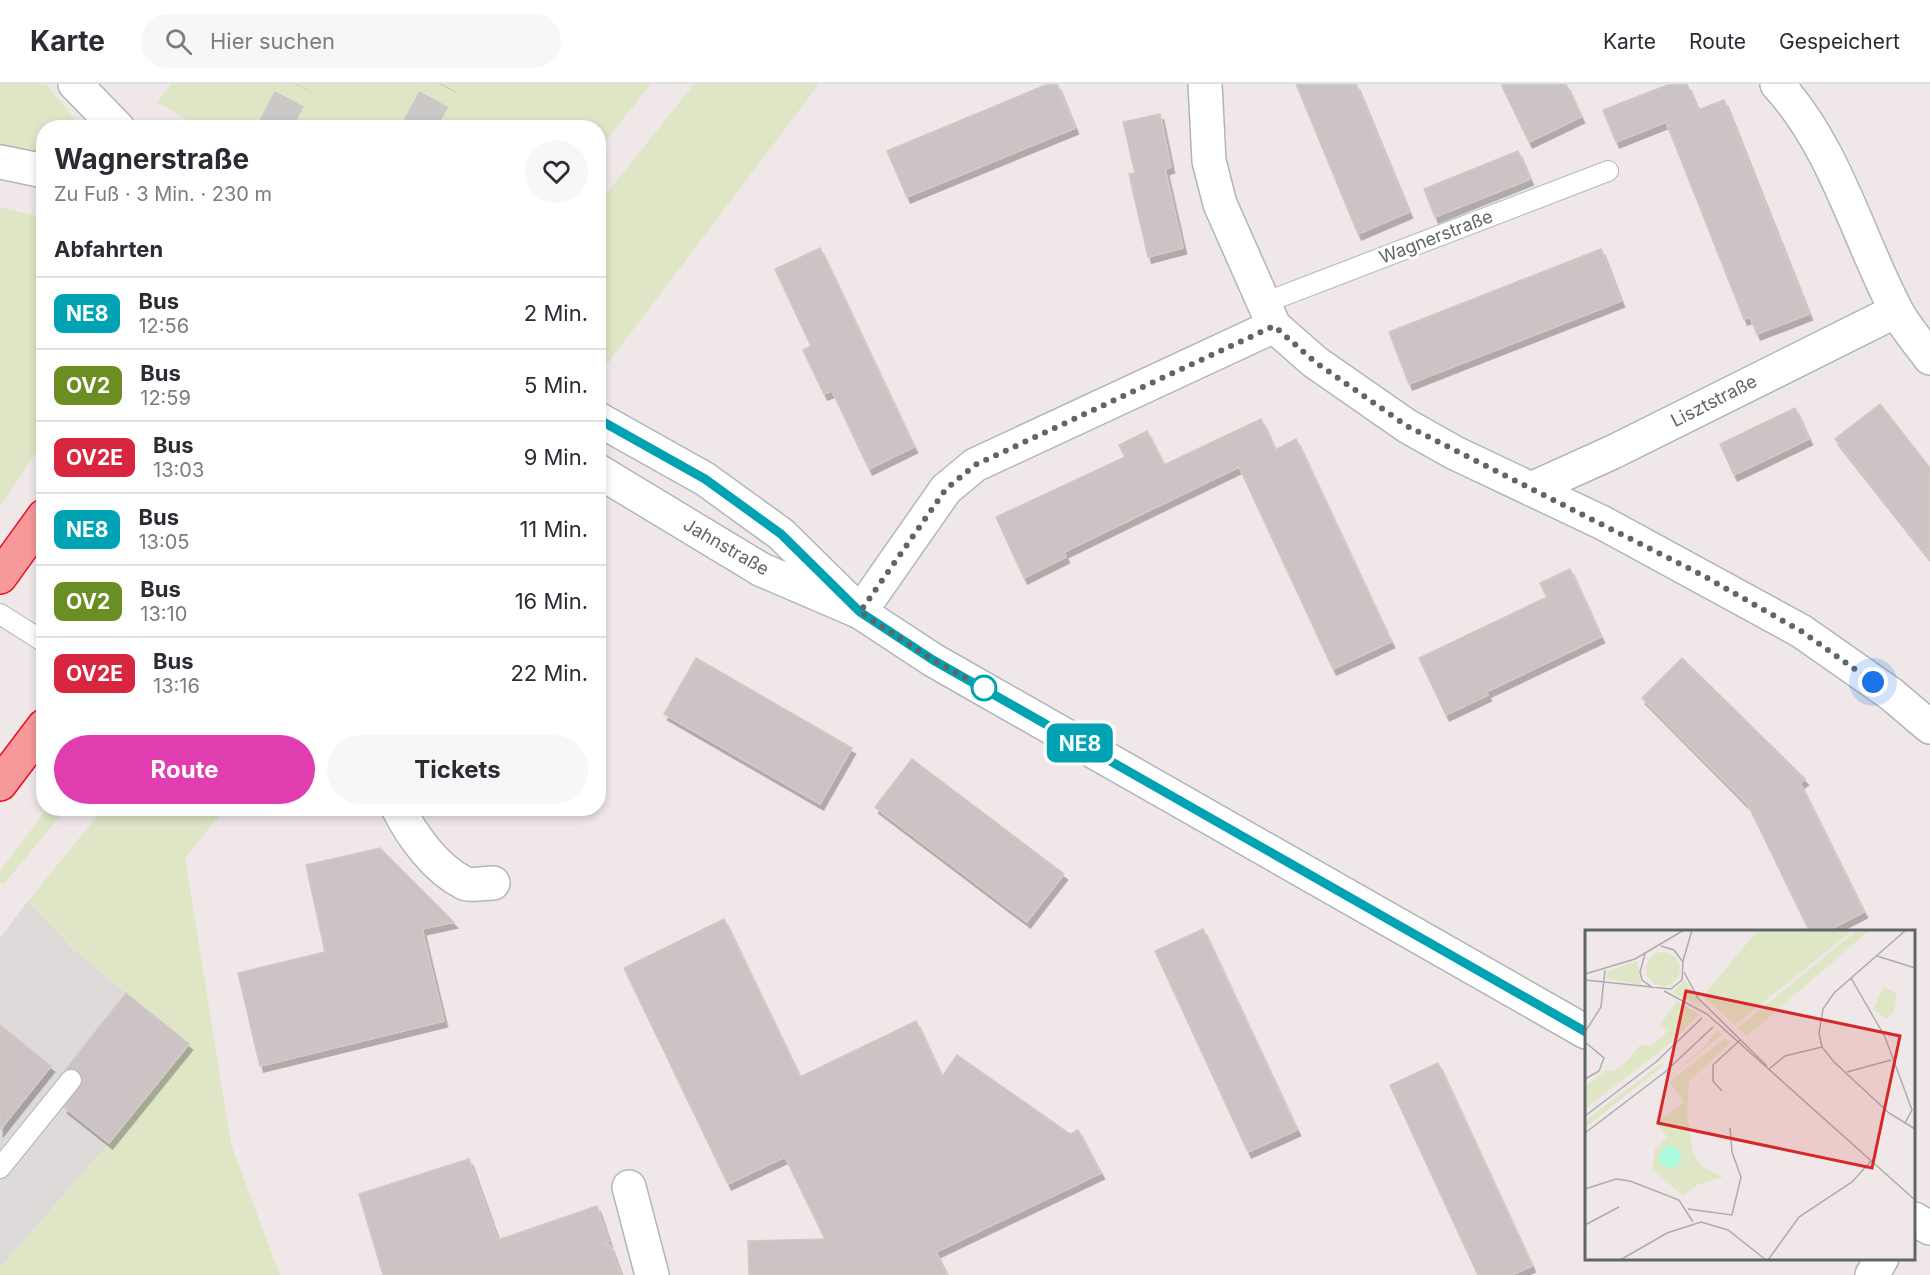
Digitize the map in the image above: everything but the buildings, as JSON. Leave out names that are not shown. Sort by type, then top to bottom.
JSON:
[{"type":"highway","points":[[0,577],[36,527]]},
{"type":"highway","points":[[0,784],[36,737]]},
{"type":"street","points":[[75,84],[110,120]]},
{"type":"street","points":[[1205,84],[1209,161],[1220,204],[1269,314],[1315,362],[1407,426],[1682,565],[1801,631],[1891,694],[1930,727]]},
{"type":"street","points":[[1776,84],[1803,117],[1846,197],[1896,311],[1930,358]]},
{"type":"street","points":[[0,162],[36,169]]},
{"type":"street","name":"Lisztstraße","points":[[1531,489],[1613,452],[1896,311]]},
{"type":"street","name":"Wagnerstraße","points":[[860,612],[946,489],[975,465],[1269,314]]},
{"type":"street","name":"Jahnstraße","points":[[606,423],[705,479],[781,534],[860,612]]},
{"type":"street","name":"Jahnstraße","points":[[606,476],[762,570],[860,612],[933,660],[1585,1031]]},
{"type":"street","points":[[403,816],[417,839],[439,864],[466,884],[493,883]]},
{"type":"street","points":[[629,1187],[652,1275]]},
{"type":"street","points":[[1915,1220],[1930,1228]]},
{"type":"street","points":[[1872,1275],[1881,1260]]},
{"type":"lane","name":"Wagnerstraße","points":[[1269,314],[1608,171]]},
{"type":"lane","points":[[0,614],[36,637]]},
{"type":"lane","points":[[0,1168],[71,1080]]},
{"type":"shaded area","points":[[28,901],[74,950],[189,1044],[109,1143],[0,1268],[0,938]]},
{"type":"green space","points":[[0,84],[46,84],[77,120],[36,120],[36,154],[0,146]]},
{"type":"green space","points":[[171,84],[651,84],[606,140],[606,120],[187,120],[157,102]]},
{"type":"green space","points":[[694,84],[819,84],[608,363],[606,362],[606,194]]},
{"type":"green space","points":[[0,207],[36,216],[36,452],[0,507]]},
{"type":"green space","points":[[42,816],[60,816],[4,884],[0,883],[0,871]]},
{"type":"green space","points":[[97,816],[219,816],[185,858],[231,1144],[280,1275],[0,1275],[0,1268],[109,1143],[189,1044],[74,950],[28,901]]},
{"type":"tunnel","points":[[278,120],[297,84]]},
{"type":"tunnel","points":[[422,120],[442,84]]},
{"type":"bus line","name":"NE8","points":[[606,423],[705,479],[781,534],[860,612],[933,660],[1585,1031]]},
{"type":"route","points":[[984,688],[933,660],[860,612],[946,489],[975,465],[1274,326],[1315,362],[1407,426],[1455,453],[1603,523],[1702,575],[1801,631],[1873,682]]}]
